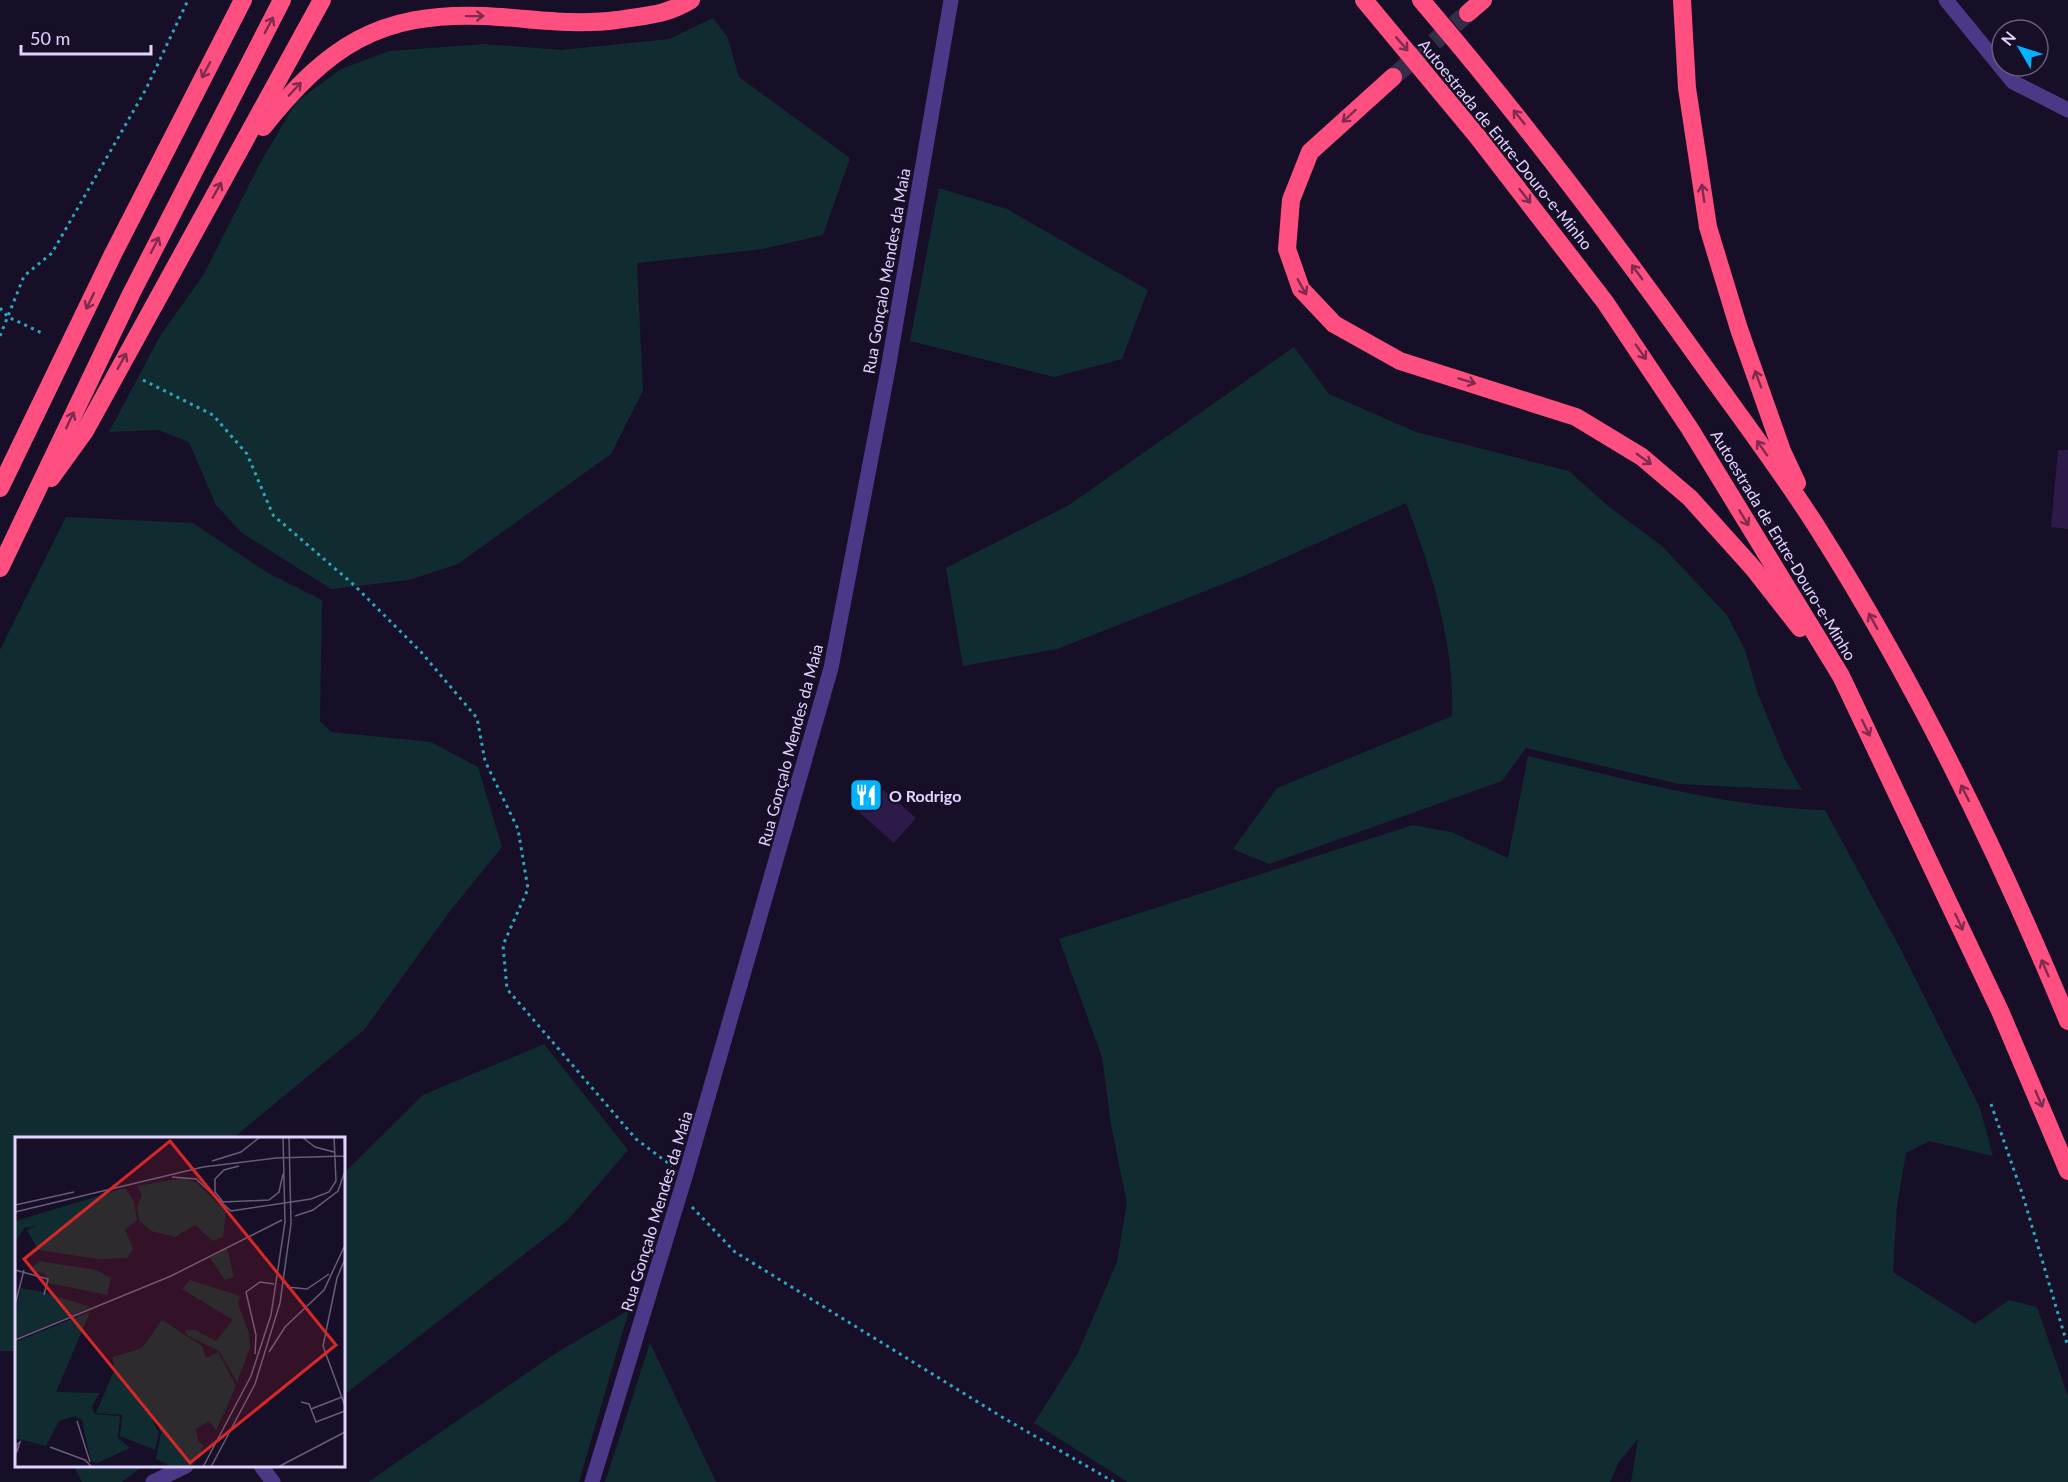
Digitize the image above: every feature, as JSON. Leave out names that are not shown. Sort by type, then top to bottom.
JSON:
[{"type":"highway","points":[[0,488],[128,224],[243,0]]},
{"type":"highway","points":[[0,568],[130,294],[282,0]]},
{"type":"highway","points":[[27,511],[85,431],[322,0]]},
{"type":"highway","points":[[231,167],[283,102],[316,67],[360,37],[417,18],[483,16],[589,24],[671,12],[691,0]]},
{"type":"highway","name":"Autoestrada de Entre-Douro-e-Minho","points":[[1364,0],[1499,164],[1626,331],[1690,429],[1840,676],[2001,1011],[2068,1172]]},
{"type":"highway","name":"Autoestrada de Entre-Douro-e-Minho","points":[[1421,0],[1536,139],[1602,225],[1820,530],[1953,768],[1991,845],[2068,1021]]},
{"type":"highway","points":[[1468,12],[1483,0]]},
{"type":"highway","points":[[1682,0],[1687,88],[1708,227],[1739,328],[1782,451],[1820,530]]},
{"type":"highway","points":[[1393,77],[1310,152],[1291,200],[1287,249],[1301,290],[1334,324],[1400,361],[1576,417],[1642,458],[1690,498],[1714,524],[1840,676]]},
{"type":"street","name":"Rua Gonçalo Mendes da Maia","points":[[592,1482],[685,1177],[831,668],[888,369],[951,0]]},
{"type":"street","points":[[1946,0],[2013,82],[2068,110]]},
{"type":"street","points":[[153,1482],[184,1467]]},
{"type":"street","points":[[262,1467],[273,1482]]},
{"type":"path","points":[[0,336],[24,276],[52,253],[146,89],[188,0]]},
{"type":"path","points":[[0,308],[8,317],[42,333]]},
{"type":"path","points":[[143,380],[213,415],[247,454],[273,515],[354,585],[421,652],[477,718],[485,761],[518,829],[528,889],[503,945],[507,989],[636,1139],[685,1177]]},
{"type":"path","points":[[1991,1104],[2023,1196],[2068,1347]]},
{"type":"path","points":[[680,1194],[735,1252],[1002,1417],[1114,1482]]},
{"type":"green space","points":[[713,18],[727,36],[739,77],[850,158],[823,235],[763,249],[637,263],[643,391],[611,454],[458,564],[409,580],[331,589],[242,533],[216,505],[189,442],[158,430],[109,432],[160,336],[204,274],[259,165],[296,102],[341,69],[389,51],[484,44],[561,50],[669,39]]},
{"type":"green space","points":[[939,188],[1007,209],[1148,290],[1122,359],[1054,377],[910,341]]},
{"type":"green space","points":[[1294,347],[1329,394],[1416,432],[1569,471],[1608,506],[1662,546],[1727,615],[1745,650],[1758,694],[1785,760],[1802,790],[1679,784],[1526,748],[1502,781],[1269,864],[1233,849],[1277,788],[1452,716],[1450,662],[1440,607],[1406,503],[1246,575],[1057,649],[963,666],[946,568],[1069,505]]},
{"type":"green space","points":[[66,517],[193,523],[268,573],[322,600],[320,721],[331,732],[431,742],[478,767],[502,847],[450,911],[364,1030],[234,1137],[15,1137],[15,1351],[0,1351],[0,650]]},
{"type":"green space","points":[[1528,756],[1712,798],[1787,808],[1825,810],[1899,946],[1980,1108],[1993,1156],[1929,1141],[1906,1153],[1897,1205],[1893,1272],[1975,1324],[2009,1300],[2037,1307],[2068,1396],[2068,1482],[1631,1482],[1638,1439],[1619,1462],[1610,1482],[1128,1482],[1034,1423],[1077,1355],[1117,1262],[1127,1203],[1111,1125],[1102,1057],[1059,939],[1413,825],[1451,832],[1508,858]]},
{"type":"green space","points":[[544,1044],[628,1150],[567,1221],[345,1394],[345,1172],[423,1095]]},
{"type":"green space","points":[[629,1310],[579,1482],[368,1482],[556,1353]]},
{"type":"green space","points":[[650,1343],[716,1482],[605,1482]]},
{"type":"green space","points":[[74,1467],[142,1467],[122,1482],[82,1482]]},
{"type":"building","points":[[2058,450],[2068,450],[2068,529],[2051,527]]},
{"type":"building","points":[[879,786],[916,818],[894,843],[858,811]]},
{"type":"tunnel","points":[[1393,77],[1468,13]]},
{"type":"place","name":"O Rodrigo","points":[[866,795]]}]
